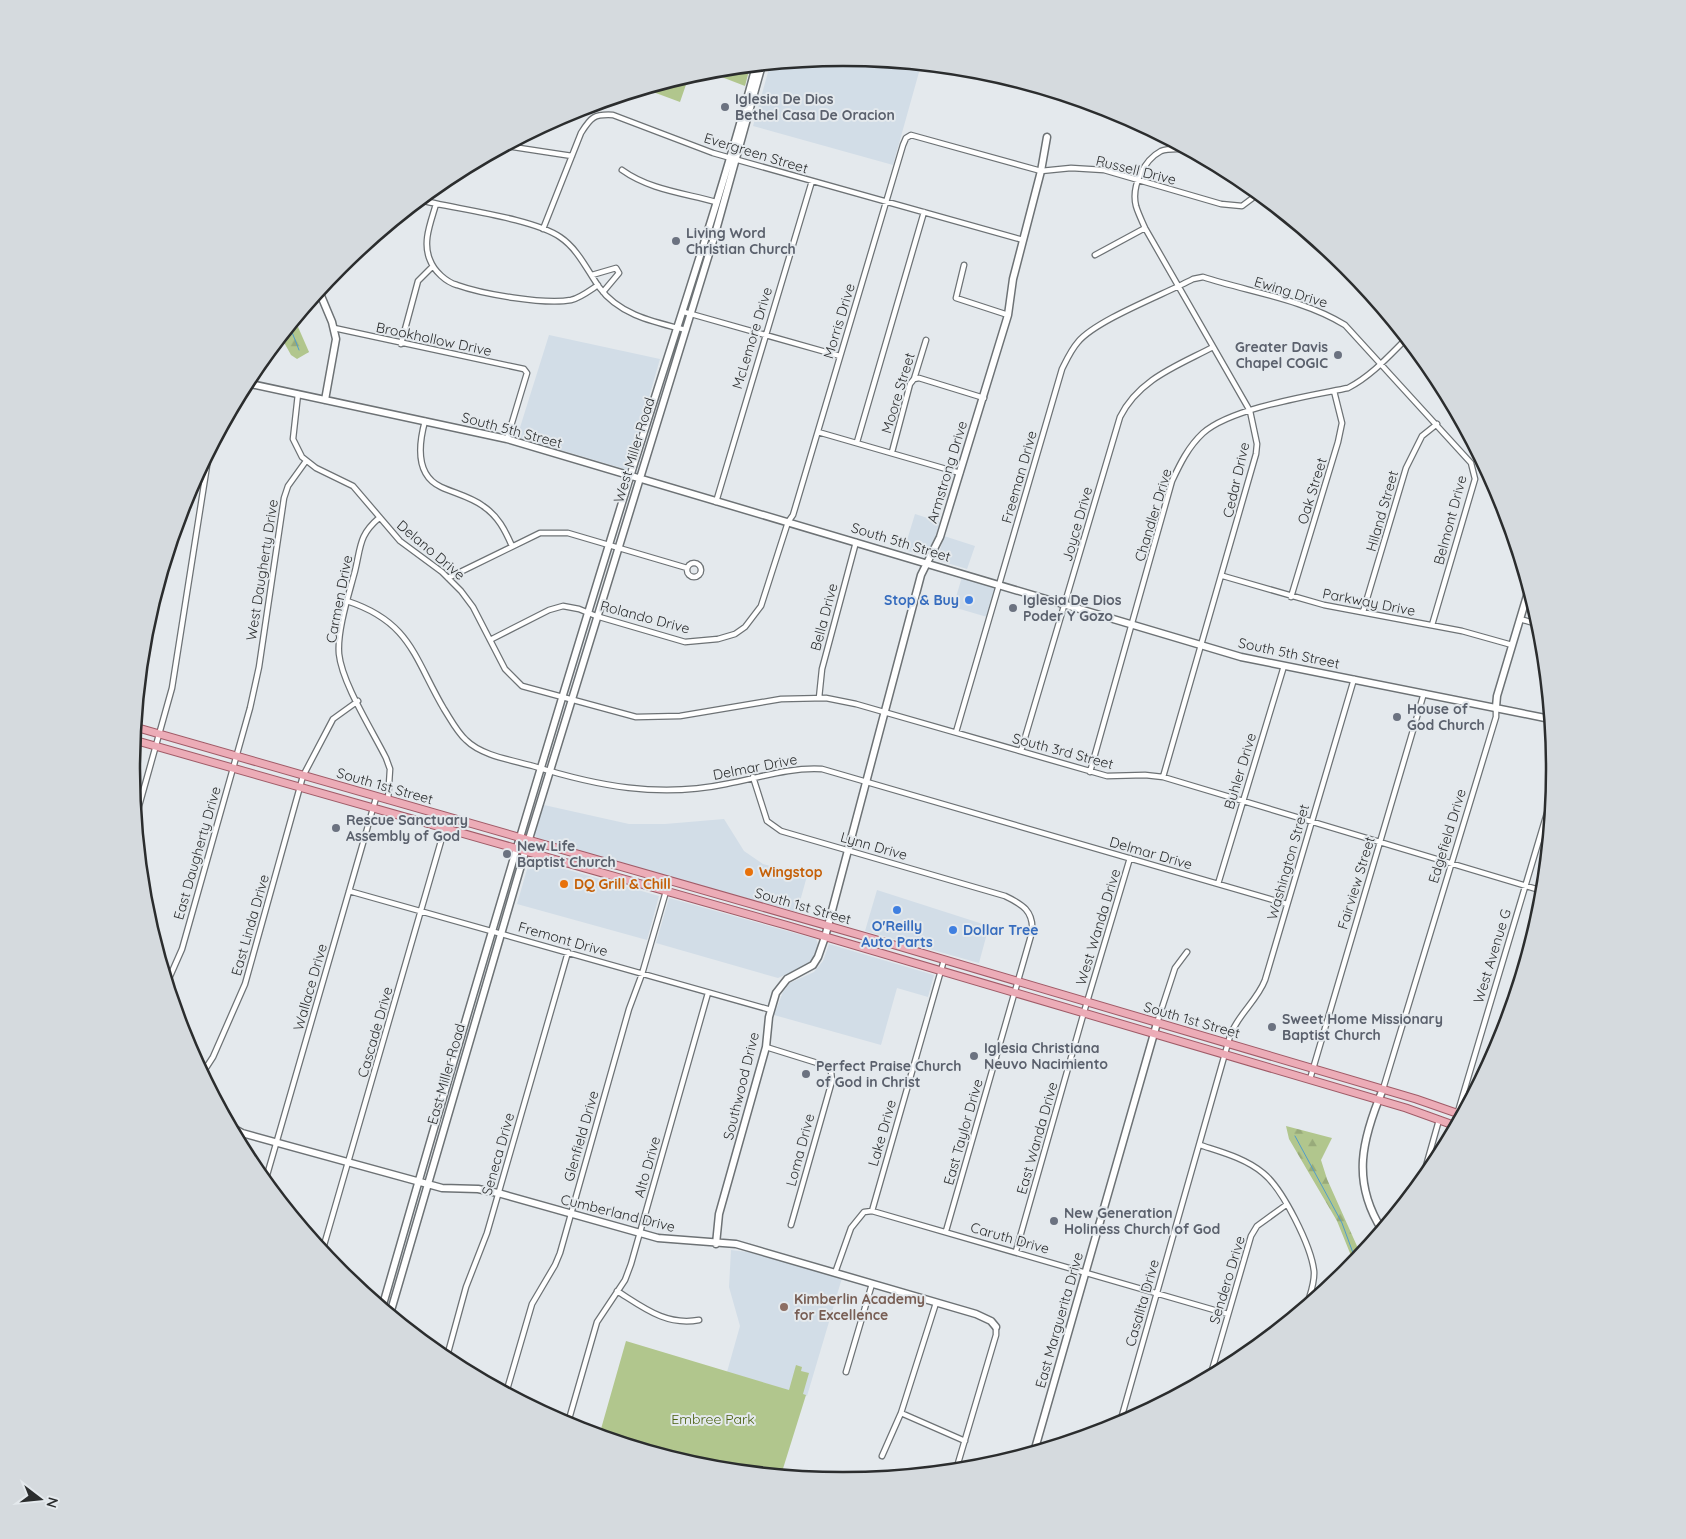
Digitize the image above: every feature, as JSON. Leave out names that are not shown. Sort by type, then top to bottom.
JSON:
[{"type":"main road","name":"South 1st Street","points":[[141,729],[376,798],[1018,981],[1383,1089],[1456,1114]]},
{"type":"main road","name":"South 1st Street","points":[[141,742],[1084,1012],[1310,1079],[1450,1124]]},
{"type":"main road","points":[[585,869],[589,858]]},
{"type":"main road","points":[[746,914],[749,903]]},
{"type":"street","name":"West Miller Road","points":[[528,841],[638,479],[691,314],[737,159],[761,71]]},
{"type":"street","name":"West Miller Road","points":[[520,838],[630,477],[684,312],[754,72]]},
{"type":"street","name":"Evergreen Street","points":[[543,229],[572,156],[589,120],[599,114],[613,115],[730,157],[1023,240]]},
{"type":"street","name":"Morris Drive","points":[[788,522],[793,514],[906,138],[910,135],[917,137]]},
{"type":"street","name":"Armstrong Drive","points":[[828,926],[921,575],[940,537],[1008,315],[1013,279],[1041,171],[1047,136]]},
{"type":"street","name":"Russell Drive","points":[[917,137],[1041,171],[1084,168],[1104,170],[1220,204],[1237,206],[1253,199]]},
{"type":"street","points":[[516,147],[572,156]]},
{"type":"street","name":"Cedar Drive","points":[[1163,777],[1223,576],[1256,454],[1257,444],[1250,411],[1145,228],[1135,204],[1142,169],[1161,152],[1176,150]]},
{"type":"street","points":[[622,170],[631,177],[670,192],[693,195],[716,202]]},
{"type":"street","name":"McLemore Drive","points":[[716,502],[812,181]]},
{"type":"street","points":[[429,202],[543,229],[565,241],[603,292],[615,304],[629,313],[686,330]]},
{"type":"street","points":[[436,204],[428,231],[427,249],[433,266],[442,276],[456,285],[552,302],[572,300],[598,285]]},
{"type":"street","points":[[857,442],[924,212]]},
{"type":"street","points":[[1095,254],[1145,228]]},
{"type":"street","points":[[964,265],[956,298],[1008,315]]},
{"type":"street","points":[[401,344],[418,281],[433,266]]},
{"type":"street","points":[[592,275],[616,268],[619,273],[603,292]]},
{"type":"street","name":"Ewing Drive","points":[[1179,286],[1193,279],[1203,277],[1328,314],[1345,325],[1381,364]]},
{"type":"street","name":"Freeman Drive","points":[[956,732],[1062,369],[1069,354],[1078,341],[1093,328],[1179,286]]},
{"type":"street","points":[[322,298],[334,328],[336,347],[325,400]]},
{"type":"street","points":[[684,312],[840,356]]},
{"type":"street","name":"Brookhollow Drive","points":[[334,328],[401,344],[524,369],[527,373],[507,439]]},
{"type":"street","name":"Moore Street","points":[[892,452],[910,384],[914,379],[926,340]]},
{"type":"street","name":"Chandler Drive","points":[[1090,772],[1172,482],[1182,459],[1204,432],[1227,419],[1250,411],[1334,391],[1360,382],[1402,343]]},
{"type":"street","name":"Joyce Drive","points":[[1021,751],[1120,417],[1125,406],[1135,393],[1153,378],[1213,347]]},
{"type":"street","name":"Belmont Drive","points":[[1381,364],[1471,463],[1476,478],[1432,625]]},
{"type":"street","points":[[914,379],[920,378],[984,398]]},
{"type":"street","name":"South 5th Street","points":[[254,386],[507,439],[1241,657],[1544,718]]},
{"type":"street","name":"Oak Street","points":[[1291,597],[1338,442],[1342,423],[1334,391]]},
{"type":"street","points":[[298,394],[293,438],[299,452],[306,461]]},
{"type":"street","points":[[425,421],[419,442],[419,454],[423,466],[432,480],[438,486],[487,509],[502,524],[512,546]]},
{"type":"street","name":"Hiland Street","points":[[1363,612],[1406,468],[1422,436],[1437,424]]},
{"type":"street","points":[[818,432],[960,473]]},
{"type":"street","name":"Delano Drive","points":[[306,461],[353,486],[400,541],[448,578],[461,591],[473,607],[512,678],[529,688],[571,701]]},
{"type":"street","name":"West Daugherty Drive","points":[[236,757],[259,667],[284,498],[288,486],[306,461]]},
{"type":"street","points":[[141,797],[172,688],[206,471]]},
{"type":"street","name":"Carmen Drive","points":[[379,518],[366,529],[348,601],[339,653],[345,674],[390,769],[388,801]]},
{"type":"street","name":"Rolando Drive","points":[[490,640],[549,610],[570,607],[685,642],[718,639],[735,634],[746,628],[761,606],[788,522]]},
{"type":"street","points":[[448,578],[540,533],[553,532],[568,533],[687,568]]},
{"type":"street","name":"Bella Drive","points":[[820,698],[824,662],[856,542]]},
{"type":"street","name":"Parkway Drive","points":[[1223,576],[1291,597],[1497,639],[1512,645]]},
{"type":"street","name":"Delmar Drive","points":[[348,601],[375,613],[396,627],[411,648],[457,730],[467,742],[485,752],[541,769],[622,789],[663,791],[726,784],[753,777],[809,768],[822,769],[1287,904]]},
{"type":"street","name":"Edgefield Drive","points":[[1383,1089],[1496,717],[1497,696],[1525,601]]},
{"type":"street","points":[[1520,619],[1531,622]]},
{"type":"street","name":"Buhler Drive","points":[[1218,884],[1284,666]]},
{"type":"street","name":"Washington Street","points":[[1228,1043],[1237,1020],[1262,988],[1354,679]]},
{"type":"street","name":"Fairview Street","points":[[1310,1079],[1424,693]]},
{"type":"street","name":"South 3rd Street","points":[[571,701],[636,717],[648,718],[716,712],[781,699],[820,698],[884,712],[1107,776],[1145,775],[1163,777],[1536,889]]},
{"type":"street","name":"East Linda Drive","points":[[206,1068],[213,1056],[245,984],[303,776],[333,719],[358,701]]},
{"type":"street","name":"East Daugherty Drive","points":[[171,975],[182,949],[236,757]]},
{"type":"street","name":"Lynn Drive","points":[[753,777],[763,813],[772,826],[781,831],[1004,896],[1020,903]]},
{"type":"street","name":"Wallace Drive","points":[[267,1173],[376,798]]},
{"type":"street","name":"Cascade Drive","points":[[324,1244],[448,817]]},
{"type":"street","name":"West Avenue G","points":[[1463,1101],[1544,822]]},
{"type":"street","name":"East Miller Road","points":[[384,1302],[520,838]]},
{"type":"street","name":"East Miller Road","points":[[392,1308],[528,841]]},
{"type":"street","name":"West Wanda Drive","points":[[1087,1002],[1130,858]]},
{"type":"street","name":"Glenfield Drive","points":[[508,1388],[532,1304],[555,1266],[629,1009],[642,974],[669,881]]},
{"type":"street","name":"Fremont Drive","points":[[349,891],[421,912],[501,932],[770,1010]]},
{"type":"street","name":"East Taylor Drive","points":[[946,1232],[1033,923],[1032,916],[1020,903]]},
{"type":"street","name":"Southwood Drive","points":[[716,1244],[719,1214],[766,1046],[770,1010],[776,993],[784,981],[806,970],[816,961],[828,926]]},
{"type":"street","name":"Seneca Drive","points":[[448,1351],[466,1287],[481,1252],[568,952]]},
{"type":"street","points":[[1158,1023],[1175,968],[1187,952]]},
{"type":"street","name":"Lake Drive","points":[[872,1210],[944,960]]},
{"type":"street","name":"Alto Drive","points":[[570,1417],[597,1322],[625,1280],[640,1234],[708,993]]},
{"type":"street","name":"East Wanda Drive","points":[[1016,1251],[1087,1002]]},
{"type":"street","name":"East Marguerita Drive","points":[[1036,1446],[1158,1023]]},
{"type":"street","name":"Casalita Drive","points":[[1122,1414],[1228,1043]]},
{"type":"street","name":"Loma Drive","points":[[766,1046],[827,1066],[831,1071],[832,1081],[791,1225]]},
{"type":"street","points":[[455,1056],[463,1059]]},
{"type":"street","points":[[1379,1224],[1365,1197],[1362,1168],[1366,1138],[1383,1089]]},
{"type":"street","points":[[1427,1161],[1439,1120]]},
{"type":"street","name":"Cumberland Drive","points":[[239,1130],[418,1182],[451,1190],[478,1189],[498,1193],[640,1234],[658,1238],[716,1244],[736,1244],[976,1314],[991,1320],[996,1327]]},
{"type":"street","points":[[1200,1145],[1249,1163],[1273,1182],[1307,1242],[1312,1261],[1313,1284],[1310,1295]]},
{"type":"street","name":"Sendero Drive","points":[[1213,1368],[1251,1236],[1257,1226],[1286,1205]]},
{"type":"street","points":[[835,1273],[851,1228],[864,1212],[872,1210]]},
{"type":"street","name":"Caruth Drive","points":[[872,1210],[1157,1291],[1228,1314]]},
{"type":"street","points":[[846,1372],[872,1284]]},
{"type":"street","points":[[618,1291],[657,1317],[686,1323],[700,1320]]},
{"type":"street","points":[[882,1456],[901,1413],[936,1303]]},
{"type":"street","points":[[958,1463],[996,1335],[996,1327]]},
{"type":"street","points":[[901,1413],[965,1441]]},
{"type":"shaded area","points":[[843,66],[919,71],[893,165],[753,126],[768,70]]},
{"type":"shaded area","points":[[549,335],[660,359],[628,470],[517,437]]},
{"type":"shaded area","points":[[915,514],[940,522],[930,557],[904,550]]},
{"type":"shaded area","points":[[944,536],[975,546],[967,569],[937,560]]},
{"type":"shaded area","points":[[962,577],[996,587],[987,617],[953,607]]},
{"type":"shaded area","points":[[544,805],[629,824],[665,824],[724,819],[744,851],[763,864],[807,876],[797,912],[640,869],[537,838],[534,834]]},
{"type":"shaded area","points":[[530,859],[659,896],[647,940],[517,904]]},
{"type":"shaded area","points":[[877,890],[989,926],[979,963],[865,931]]},
{"type":"shaded area","points":[[669,898],[816,939],[818,944],[815,956],[807,965],[778,978],[656,943]]},
{"type":"shaded area","points":[[829,944],[934,975],[928,997],[897,988],[881,1045],[774,1015],[783,992],[790,983],[814,972],[823,961]]},
{"type":"shaded area","name":"Kimberlin Academy for Excellence","points":[[731,1250],[748,1252],[842,1278],[807,1396],[727,1372],[740,1326],[729,1287]]},
{"type":"green space","points":[[749,72],[745,86],[722,77]]},
{"type":"green space","points":[[686,84],[680,102],[654,92]]},
{"type":"green space","points":[[298,326],[309,352],[297,359],[291,355],[284,342]]},
{"type":"green space","points":[[1286,1126],[1332,1138],[1321,1160],[1327,1179],[1358,1248],[1351,1255],[1337,1221],[1289,1139]]},
{"type":"green space","name":"Embree Park","points":[[626,1341],[789,1390],[796,1365],[802,1367],[801,1371],[809,1373],[803,1394],[806,1395],[783,1470],[751,1467],[661,1449],[601,1429]]},
{"type":"waterway","points":[[292,332],[299,350]]},
{"type":"waterway","points":[[1295,1136],[1342,1223],[1353,1253]]},
{"type":"place","name":"Iglesia De Dios Bethel Casa De Oracion","points":[[725,107]]},
{"type":"place","name":"Living Word Christian Church","points":[[676,241]]},
{"type":"place","name":"Greater Davis Chapel COGIC","points":[[1338,355]]},
{"type":"place","name":"Stop & Buy","points":[[969,600]]},
{"type":"place","name":"Iglesia De Dios Poder Y Gozo","points":[[1013,608]]},
{"type":"place","name":"House of God Church","points":[[1397,717]]},
{"type":"place","name":"Rescue Sanctuary Assembly of God","points":[[336,828]]},
{"type":"place","name":"New Life Baptist Church","points":[[507,854]]},
{"type":"place","name":"Wingstop","points":[[749,872]]},
{"type":"place","name":"DQ Grill & Chill","points":[[564,884]]},
{"type":"place","name":"O'Reilly Auto Parts","points":[[897,910]]},
{"type":"place","name":"Dollar Tree","points":[[953,930]]},
{"type":"place","name":"Sweet Home Missionary Baptist Church","points":[[1272,1027]]},
{"type":"place","name":"Iglesia Christiana Neuvo Nacimiento","points":[[974,1056]]},
{"type":"place","name":"Perfect Praise Church of God in Christ","points":[[806,1074]]},
{"type":"place","name":"New Generation Holiness Church of God","points":[[1054,1221]]},
{"type":"place","name":"Kimberlin Academy for Excellence","points":[[784,1307]]}]
